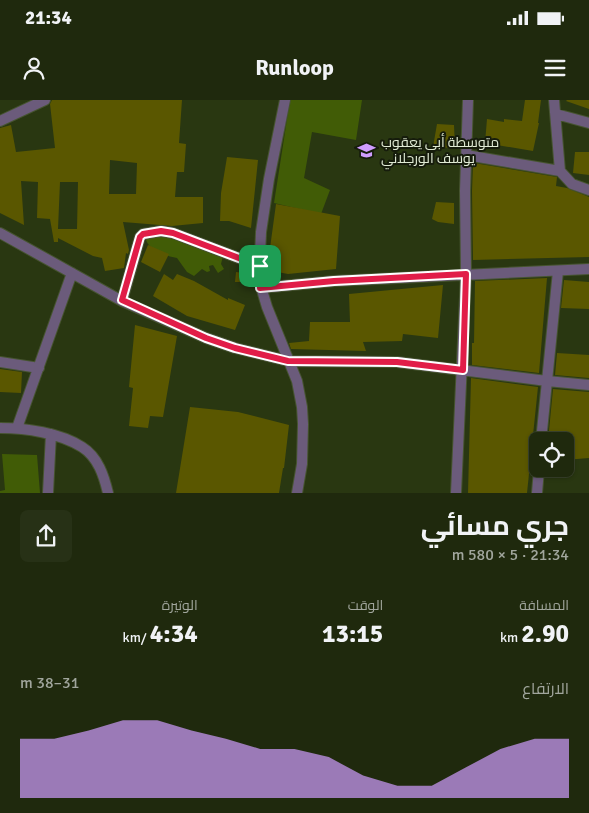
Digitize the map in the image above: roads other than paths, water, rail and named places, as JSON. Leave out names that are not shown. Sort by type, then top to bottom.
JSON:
[{"type":"street","points":[[0,121],[45,100]]},
{"type":"street","points":[[285,100],[261,232],[260,288],[297,381],[303,424],[302,464],[297,493]]},
{"type":"street","points":[[456,493],[466,274],[468,100]]},
{"type":"street","points":[[554,100],[560,171]]},
{"type":"street","points":[[556,114],[589,123]]},
{"type":"street","points":[[466,155],[560,171],[572,184],[589,190]]},
{"type":"street","points":[[122,300],[140,237],[150,232],[173,233],[260,266]]},
{"type":"street","points":[[0,233],[122,300],[206,338],[235,348],[288,361],[397,362],[589,385]]},
{"type":"street","points":[[260,288],[334,281],[589,269]]},
{"type":"street","points":[[542,432],[558,271]]},
{"type":"street","points":[[17,428],[72,273]]},
{"type":"street","points":[[0,362],[39,368]]},
{"type":"street","points":[[0,428],[17,428],[51,434],[83,447],[101,469],[108,493]]},
{"type":"street","points":[[48,493],[51,434]]},
{"type":"street","points":[[537,493],[538,477]]},
{"type":"place","name":"متوسطة أبي يعقوب يوسف الورجلاني","points":[[367,150]]}]
